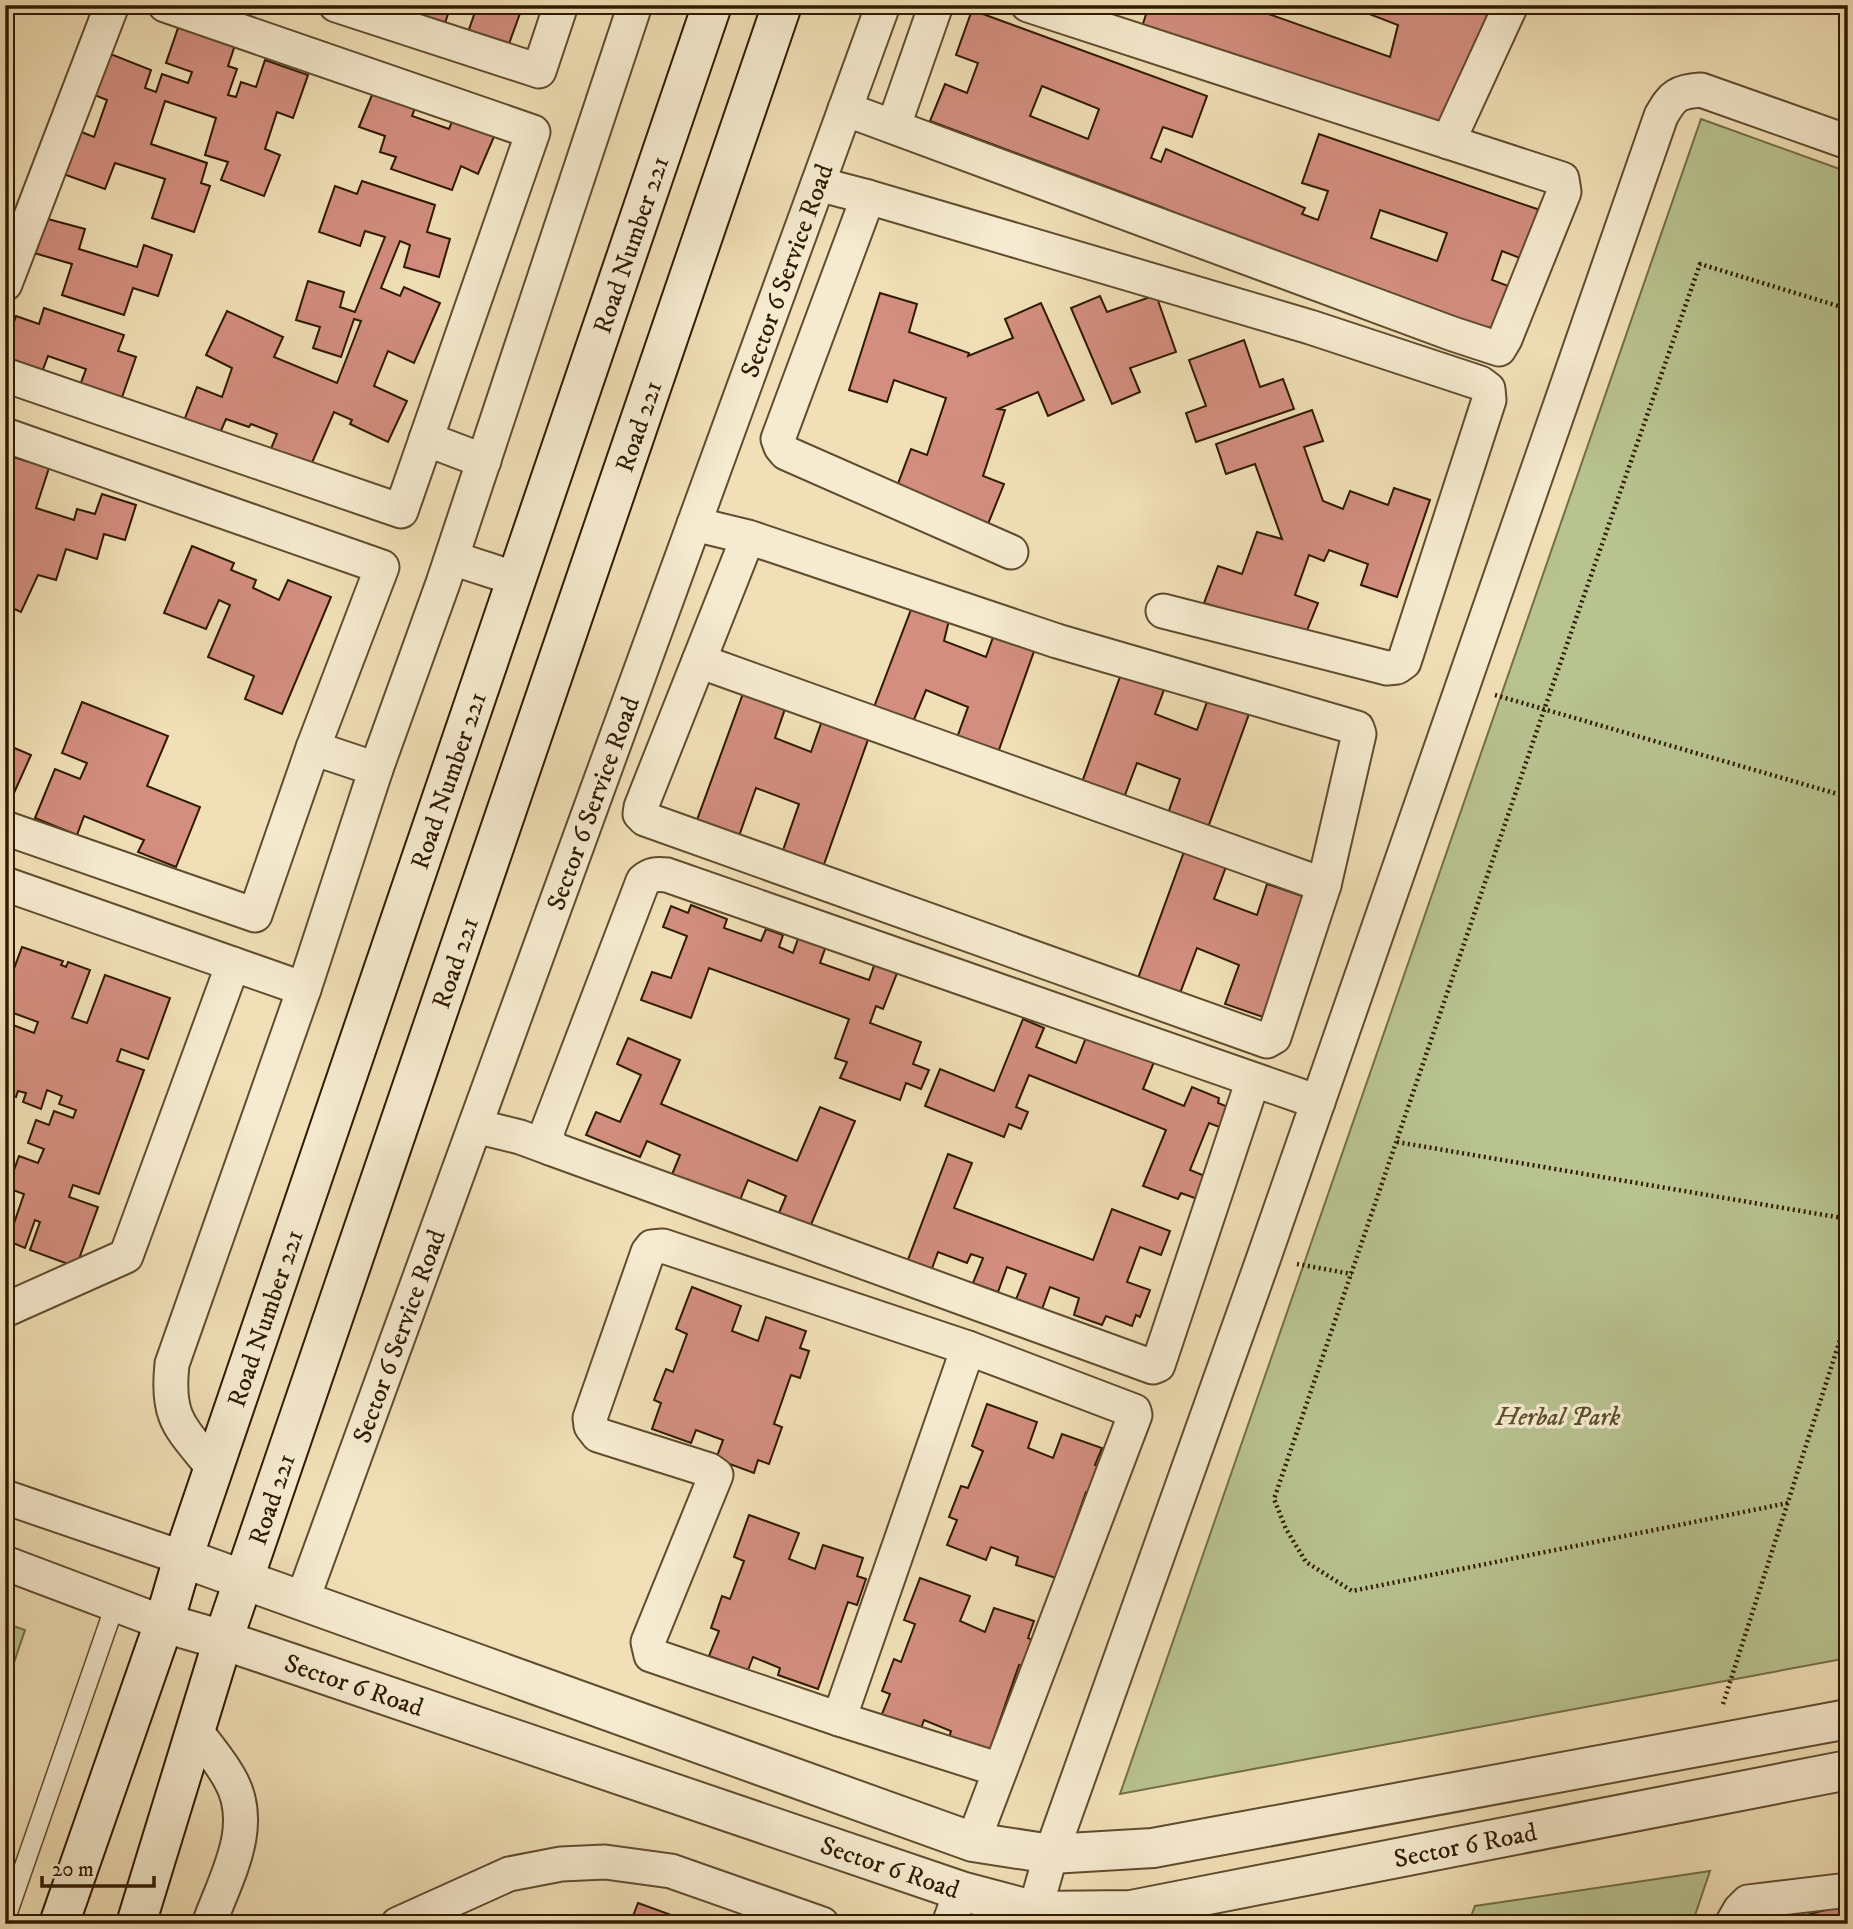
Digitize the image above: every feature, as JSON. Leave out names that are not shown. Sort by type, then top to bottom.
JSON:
[{"type":"main road","name":"Road Number 221","points":[[164,1623],[183,1558],[712,5]]},
{"type":"main road","name":"Road 221","points":[[136,1924],[223,1640],[782,5]]},
{"type":"main road","name":"Sector 6 Road","points":[[183,1558],[974,1842],[1051,1854],[1153,1848],[1848,1719]]},
{"type":"main road","name":"Sector 6 Road","points":[[164,1623],[223,1640],[955,1907],[1034,1918],[1131,1910],[1848,1770]]},
{"type":"main road","points":[[59,1924],[164,1623]]},
{"type":"street","points":[[5,284],[112,5]]},
{"type":"street","points":[[5,375],[401,511],[533,132],[165,5]]},
{"type":"street","points":[[336,5],[539,71],[561,5]]},
{"type":"street","points":[[214,1469],[176,1420],[171,1405],[172,1364],[304,989],[376,769],[452,558],[635,5]]},
{"type":"street","name":"Sector 6 Service Road","points":[[302,1601],[883,5]]},
{"type":"street","points":[[894,125],[936,5]]},
{"type":"street","points":[[845,109],[1499,349],[1565,185],[1562,179],[1028,5]]},
{"type":"street","points":[[1448,142],[1511,5]]},
{"type":"street","points":[[1034,1918],[1051,1854],[1264,1257],[1661,116],[1670,100],[1681,92],[1701,90],[1848,142]]},
{"type":"street","points":[[818,184],[1310,327],[1480,383],[1488,388],[1489,400],[1458,497],[1404,662],[1397,667],[1387,668],[1163,611]]},
{"type":"street","points":[[868,197],[778,439],[780,447],[786,453],[1010,552]]},
{"type":"street","points":[[5,435],[382,567],[313,748],[255,915],[5,828]]},
{"type":"street","points":[[426,439],[484,461]]},
{"type":"street","points":[[694,524],[748,537],[1057,641],[1357,728],[1359,734],[1324,885],[1274,1037],[1268,1041],[645,819],[640,814],[640,807],[748,537]]},
{"type":"street","points":[[452,558],[517,579]]},
{"type":"street","points":[[699,661],[1324,885]]},
{"type":"street","points":[[313,748],[376,769]]},
{"type":"street","points":[[550,1148],[547,1132],[643,881],[650,875],[657,874],[667,875],[1318,1102]]},
{"type":"street","points":[[5,884],[304,989]]},
{"type":"street","points":[[5,1310],[126,1255],[233,964]]},
{"type":"street","points":[[475,1126],[520,1137],[1153,1367],[1158,1364],[1253,1080]]},
{"type":"street","points":[[974,1842],[1135,1416],[1130,1407],[968,1348],[663,1246],[652,1247],[648,1251],[590,1418],[591,1426],[598,1435],[709,1469],[716,1475],[648,1642],[651,1655],[839,1719],[1000,1769]]},
{"type":"street","points":[[839,1719],[968,1348]]},
{"type":"street","points":[[5,1497],[183,1558]]},
{"type":"street","points":[[5,1563],[164,1623]]},
{"type":"street","points":[[195,1730],[230,1779],[242,1807],[241,1835],[209,1924]]},
{"type":"street","points":[[398,1924],[509,1874],[561,1864],[605,1862],[671,1871],[822,1924]]},
{"type":"street","points":[[1732,1924],[1748,1902],[1848,1891]]},
{"type":"lane","points":[[5,1921],[115,1605]]},
{"type":"path","points":[[1788,1503],[1352,1591],[1307,1562],[1286,1529],[1274,1499],[1700,264],[1848,309]]},
{"type":"path","points":[[1463,686],[1848,797]]},
{"type":"path","points":[[1396,1142],[1848,1219]]},
{"type":"path","points":[[1264,1257],[1352,1274]]},
{"type":"path","points":[[1710,1745],[1848,1315]]},
{"type":"green space","name":"Herbal Park","points":[[1701,119],[1848,172],[1848,1658],[1120,1794]]},
{"type":"green space","points":[[5,1623],[25,1630],[5,1689]]},
{"type":"green space","points":[[1710,1871],[1692,1924],[1468,1924],[1475,1906]]},
{"type":"building","points":[[402,5],[451,5],[444,26],[400,11]]},
{"type":"building","points":[[457,5],[523,5],[506,52],[466,38],[475,12]]},
{"type":"building","points":[[1149,5],[1243,5],[1390,57],[1398,25],[1369,14],[1372,5],[1462,5],[1490,16],[1442,129],[1140,33]]},
{"type":"building","points":[[972,10],[1207,96],[1192,137],[1163,127],[1151,158],[1161,162],[1166,149],[1305,208],[1302,214],[1318,220],[1328,191],[1302,183],[1319,134],[1540,210],[1525,260],[1502,251],[1492,280],[1511,287],[1498,329],[1477,325],[1277,258],[1161,207],[930,121],[945,84],[967,93],[978,63],[956,55]],"holes":[[[1042,86],[1099,109],[1088,139],[1030,116]],[[1380,210],[1447,233],[1437,261],[1371,238]]]},
{"type":"building","points":[[179,25],[235,45],[228,66],[237,69],[228,95],[236,97],[241,82],[256,87],[265,60],[308,75],[293,118],[277,112],[265,149],[280,155],[264,196],[221,180],[228,162],[205,155],[216,118],[165,101],[151,144],[207,163],[201,183],[210,186],[194,232],[152,218],[165,179],[115,163],[105,189],[63,174],[79,131],[94,137],[107,100],[92,94],[108,53],[151,70],[145,88],[156,92],[162,74],[188,83],[192,72],[166,63]]},
{"type":"building","points":[[376,85],[418,101],[412,116],[449,129],[455,114],[496,132],[478,174],[461,166],[452,190],[391,169],[396,157],[380,152],[385,136],[359,127]]},
{"type":"building","points":[[362,181],[435,205],[427,232],[450,239],[439,277],[404,267],[410,245],[400,241],[381,288],[400,296],[404,287],[440,303],[414,363],[388,351],[374,386],[407,401],[388,442],[350,424],[352,420],[334,412],[308,472],[268,456],[277,434],[251,424],[249,427],[226,419],[217,440],[182,426],[197,387],[222,397],[232,368],[206,355],[227,311],[283,337],[274,357],[337,383],[361,321],[354,319],[341,357],[313,348],[320,327],[296,320],[308,281],[344,292],[340,307],[355,312],[385,237],[365,231],[360,246],[319,232],[335,186],[357,194]]},
{"type":"building","points":[[44,218],[85,229],[79,249],[137,267],[144,245],[172,255],[158,296],[133,288],[124,315],[62,295],[72,264],[34,253]]},
{"type":"building","points":[[880,293],[917,304],[909,332],[969,353],[968,356],[1013,338],[1005,319],[1041,303],[1084,400],[1048,416],[1038,392],[998,409],[1005,410],[983,476],[1004,484],[988,524],[896,489],[911,449],[927,455],[946,398],[894,380],[887,402],[849,390]]},
{"type":"building","points":[[1156,295],[1176,352],[1130,368],[1140,392],[1112,404],[1071,308],[1100,296],[1107,312]]},
{"type":"building","points":[[44,308],[124,335],[118,351],[136,357],[120,403],[79,388],[86,369],[48,356],[42,372],[5,359],[5,348],[16,316],[39,324]]},
{"type":"building","points":[[1244,340],[1260,387],[1283,379],[1294,409],[1196,442],[1186,413],[1206,406],[1189,360]]},
{"type":"building","points":[[1312,410],[1323,441],[1304,447],[1323,501],[1343,509],[1350,491],[1388,505],[1394,488],[1430,500],[1397,597],[1361,585],[1368,564],[1329,550],[1324,561],[1309,555],[1295,595],[1318,603],[1306,633],[1204,603],[1218,566],[1242,574],[1257,532],[1282,539],[1255,464],[1226,474],[1216,444]]},
{"type":"building","points":[[10,456],[49,468],[36,508],[74,520],[77,509],[95,514],[102,494],[136,505],[125,540],[104,534],[97,559],[66,549],[56,580],[38,575],[21,612],[5,605],[5,471]]},
{"type":"building","points":[[192,546],[234,563],[231,570],[256,580],[253,588],[279,600],[288,580],[331,597],[282,714],[245,699],[254,676],[208,657],[230,605],[219,600],[206,629],[164,613]]},
{"type":"building","points":[[915,599],[951,612],[944,641],[986,657],[997,626],[1038,640],[995,761],[954,746],[968,707],[926,690],[909,732],[871,715]]},
{"type":"building","points":[[1125,663],[1168,679],[1155,714],[1197,730],[1208,699],[1249,714],[1206,833],[1166,819],[1180,779],[1137,763],[1119,811],[1077,796]]},
{"type":"building","points":[[745,688],[787,703],[775,738],[811,752],[824,715],[871,731],[822,870],[781,856],[799,804],[756,788],[739,836],[697,820]]},
{"type":"building","points":[[82,702],[168,736],[147,786],[200,807],[176,867],[138,852],[144,840],[84,816],[77,835],[35,818],[55,769],[80,779],[87,763],[62,753]]},
{"type":"building","points":[[5,744],[31,755],[5,813]]},
{"type":"building","points":[[1185,849],[1227,864],[1214,899],[1257,915],[1267,884],[1308,898],[1266,1018],[1225,1004],[1239,965],[1197,948],[1179,996],[1137,981]]},
{"type":"building","points":[[691,905],[727,919],[724,928],[761,941],[766,929],[783,935],[779,947],[793,953],[799,936],[826,946],[820,963],[869,980],[876,960],[899,968],[883,1009],[876,1006],[870,1023],[921,1042],[913,1064],[929,1070],[921,1089],[906,1083],[900,1100],[840,1078],[847,1062],[835,1058],[849,1019],[709,968],[691,1018],[641,1000],[652,972],[671,978],[687,936],[663,927],[671,906],[688,913]]},
{"type":"building","points":[[22,947],[63,961],[61,965],[66,967],[68,962],[90,970],[72,1018],[87,1023],[105,975],[170,998],[148,1059],[121,1049],[117,1061],[144,1070],[99,1194],[73,1185],[69,1197],[98,1207],[76,1267],[30,1250],[40,1222],[35,1220],[25,1248],[8,1241],[24,1194],[13,1190],[5,1213],[5,1170],[13,1173],[19,1156],[38,1163],[44,1149],[28,1143],[36,1120],[49,1125],[54,1111],[73,1118],[76,1110],[59,1104],[62,1096],[47,1090],[41,1109],[23,1102],[26,1093],[18,1091],[16,1097],[5,1093],[5,1022],[34,1033],[38,1022],[5,1010],[5,993]]},
{"type":"building","points":[[1023,1019],[1044,1028],[1036,1047],[1076,1063],[1087,1035],[1154,1062],[1143,1089],[1184,1106],[1192,1087],[1219,1098],[1218,1103],[1238,1111],[1230,1131],[1209,1123],[1190,1170],[1212,1179],[1203,1201],[1181,1193],[1178,1199],[1143,1186],[1166,1130],[1029,1075],[1016,1107],[1028,1112],[1021,1129],[1009,1124],[1004,1137],[925,1106],[940,1069],[994,1091]]},
{"type":"building","points":[[628,1038],[680,1060],[661,1104],[797,1161],[820,1107],[855,1121],[807,1234],[776,1220],[786,1196],[748,1180],[738,1205],[671,1177],[680,1155],[647,1141],[640,1157],[586,1135],[596,1112],[620,1122],[641,1075],[617,1064]]},
{"type":"building","points":[[948,1154],[972,1163],[954,1208],[1093,1260],[1112,1209],[1170,1231],[1161,1255],[1140,1247],[1127,1282],[1150,1290],[1140,1317],[1136,1315],[1132,1326],[1106,1316],[1102,1325],[1074,1315],[1079,1298],[1050,1287],[1041,1312],[1015,1302],[1026,1274],[1007,1267],[998,1292],[973,1283],[983,1258],[971,1254],[967,1263],[938,1252],[930,1274],[906,1265]]},
{"type":"building","points":[[692,1287],[741,1306],[732,1331],[758,1341],[766,1317],[806,1331],[800,1348],[809,1351],[800,1378],[791,1375],[774,1424],[782,1427],[769,1464],[758,1460],[754,1473],[716,1459],[723,1440],[696,1430],[691,1443],[652,1429],[661,1403],[654,1400],[666,1369],[673,1372],[687,1334],[676,1329]]},
{"type":"building","points":[[987,1404],[1037,1422],[1028,1448],[1053,1458],[1062,1434],[1102,1448],[1095,1465],[1104,1468],[1095,1495],[1086,1492],[1056,1578],[1016,1565],[1018,1557],[991,1547],[986,1560],[947,1545],[957,1520],[949,1517],[961,1486],[968,1488],[983,1451],[972,1446]]},
{"type":"building","points":[[749,1515],[799,1533],[789,1559],[815,1569],[823,1545],[863,1558],[857,1576],[866,1579],[857,1605],[848,1602],[818,1689],[778,1675],[780,1668],[753,1657],[748,1670],[709,1656],[719,1631],[711,1628],[722,1596],[730,1599],[744,1561],[734,1557]]},
{"type":"building","points":[[920,1578],[970,1596],[960,1621],[985,1632],[994,1608],[1034,1621],[1028,1638],[1037,1642],[1028,1668],[1019,1665],[989,1752],[949,1738],[951,1731],[924,1720],[919,1734],[880,1719],[890,1694],[882,1691],[894,1659],[901,1662],[915,1624],[904,1620]]},
{"type":"building","points":[[638,1903],[688,1921],[687,1924],[630,1924]]},
{"type":"building","points":[[1848,1904],[1848,1924],[1772,1924]]}]
